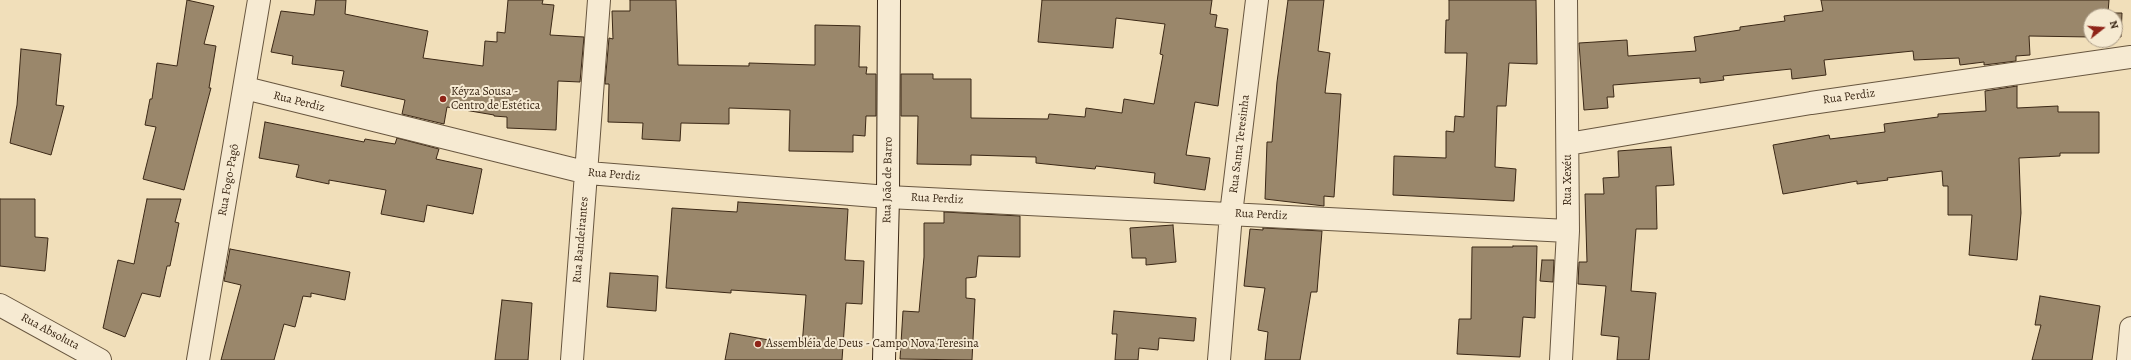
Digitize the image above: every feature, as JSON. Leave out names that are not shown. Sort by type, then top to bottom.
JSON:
[{"type":"street","name":"Rua Fogo-Pagô","points":[[198,360],[259,0]]},
{"type":"street","name":"Rua Bandeirantes","points":[[572,360],[582,219],[588,173],[599,0]]},
{"type":"street","name":"Rua João de Barro","points":[[884,360],[888,197],[889,0]]},
{"type":"street","name":"Rua Santa Teresinha","points":[[1219,360],[1232,214],[1257,0]]},
{"type":"street","name":"Rua Xexéu","points":[[1561,360],[1568,231],[1566,0]]},
{"type":"street","name":"Rua Perdiz","points":[[1568,144],[1810,103],[2131,57]]},
{"type":"street","name":"Rua Perdiz","points":[[245,88],[588,173],[888,197],[1568,231]]},
{"type":"street","name":"Rua Absoluta","points":[[0,305],[100,360]]},
{"type":"street","points":[[2128,360],[2131,328]]},
{"type":"building","points":[[187,0],[214,6],[204,44],[216,46],[209,88],[211,88],[184,190],[143,179],[156,127],[145,125],[150,99],[152,99],[157,63],[177,66]]},
{"type":"building","points":[[316,0],[346,0],[345,14],[428,31],[423,58],[483,66],[485,41],[497,42],[497,32],[505,33],[508,0],[543,0],[542,4],[554,5],[550,35],[584,37],[580,82],[558,81],[556,130],[507,128],[507,117],[447,107],[444,124],[402,114],[405,100],[341,86],[344,71],[292,64],[293,56],[271,52],[281,11],[314,15]]},
{"type":"building","points":[[630,0],[676,0],[678,65],[749,66],[749,63],[815,65],[815,25],[860,26],[859,67],[867,67],[866,74],[876,74],[876,116],[866,116],[865,136],[853,135],[853,152],[789,151],[790,110],[729,108],[729,124],[681,123],[680,141],[642,139],[643,123],[608,122],[609,84],[605,84],[609,38],[613,39],[612,11],[630,11]]},
{"type":"building","points":[[1042,0],[1212,0],[1210,14],[1217,15],[1215,27],[1228,29],[1218,106],[1195,102],[1186,155],[1210,158],[1205,190],[1154,183],[1155,173],[1096,166],[1095,169],[1036,163],[1036,157],[971,155],[971,165],[917,164],[918,116],[901,116],[901,74],[933,74],[933,79],[971,79],[971,118],[1048,119],[1049,114],[1085,117],[1086,108],[1122,113],[1124,99],[1154,104],[1163,55],[1160,54],[1165,24],[1116,18],[1113,48],[1038,42]]},
{"type":"building","points":[[1288,0],[1324,0],[1318,51],[1330,53],[1325,93],[1341,94],[1334,197],[1324,196],[1324,206],[1265,199],[1267,142],[1272,142],[1277,82]]},
{"type":"building","points":[[1449,0],[1536,0],[1537,64],[1509,63],[1506,106],[1497,106],[1495,167],[1516,169],[1514,201],[1393,195],[1394,156],[1446,158],[1446,131],[1454,132],[1455,116],[1464,117],[1467,53],[1445,53],[1446,20],[1449,20]]},
{"type":"building","points":[[1821,0],[2109,0],[2108,8],[2083,8],[2083,37],[2029,36],[2030,55],[2016,56],[2016,61],[1984,65],[1984,62],[1960,65],[1959,58],[1914,60],[1913,51],[1824,60],[1826,75],[1792,79],[1791,69],[1723,76],[1724,80],[1700,83],[1700,78],[1613,85],[1614,97],[1607,97],[1608,108],[1584,110],[1579,43],[1627,40],[1628,56],[1696,51],[1694,37],[1740,30],[1740,27],[1785,21],[1784,16],[1823,11]]},
{"type":"building","points":[[21,49],[61,54],[56,105],[64,106],[51,155],[10,143],[17,105]]},
{"type":"building","points":[[2017,86],[2017,108],[2058,106],[2058,112],[2099,112],[2099,153],[2060,153],[2060,156],[2019,158],[2021,213],[2017,260],[1969,255],[1972,215],[1948,215],[1948,186],[1943,186],[1942,171],[1887,178],[1888,180],[1857,184],[1857,181],[1783,194],[1773,145],[1829,135],[1830,139],[1885,132],[1884,124],[1938,117],[1938,114],[1986,111],[1985,91]]},
{"type":"building","points":[[265,122],[364,142],[365,139],[395,144],[397,138],[439,149],[436,159],[482,169],[473,214],[427,205],[424,222],[381,214],[386,190],[329,180],[329,184],[296,177],[299,165],[259,158]]},
{"type":"building","points":[[1671,147],[1674,185],[1656,186],[1657,229],[1636,229],[1631,291],[1656,293],[1649,360],[1617,360],[1619,337],[1601,335],[1606,286],[1578,284],[1579,262],[1587,262],[1585,194],[1604,194],[1603,178],[1619,177],[1618,151]]},
{"type":"building","points":[[0,199],[35,199],[35,237],[48,238],[45,271],[0,266]]},
{"type":"building","points":[[147,199],[181,199],[175,222],[179,223],[170,266],[167,266],[160,297],[142,293],[125,337],[103,328],[118,260],[134,264]]},
{"type":"building","points":[[738,202],[848,209],[845,260],[864,261],[862,304],[846,303],[842,360],[725,360],[730,333],[802,346],[806,295],[731,290],[731,293],[666,288],[672,208],[737,212]]},
{"type":"building","points":[[944,212],[1020,216],[1020,257],[978,256],[976,277],[966,278],[966,298],[975,299],[972,360],[900,359],[903,311],[919,312],[924,257],[924,223],[944,223]]},
{"type":"building","points":[[1173,225],[1176,262],[1146,265],[1146,258],[1132,258],[1130,228]]},
{"type":"building","points":[[1263,228],[1322,231],[1317,292],[1311,292],[1300,360],[1265,360],[1268,332],[1258,330],[1265,288],[1244,286],[1250,229],[1263,230]]},
{"type":"building","points":[[1537,246],[1535,318],[1523,317],[1520,357],[1457,354],[1459,319],[1471,319],[1472,247]]},
{"type":"building","points":[[230,249],[350,272],[345,300],[311,293],[311,297],[303,296],[295,327],[284,324],[274,360],[221,360],[241,285],[224,281]]},
{"type":"building","points":[[1542,260],[1554,260],[1553,282],[1540,281]]},
{"type":"building","points":[[610,273],[658,276],[656,311],[607,307]]},
{"type":"building","points":[[2040,296],[2100,306],[2092,360],[2032,360],[2041,325],[2035,325]]},
{"type":"building","points":[[502,300],[532,303],[528,360],[495,360]]},
{"type":"building","points":[[1114,311],[1196,318],[1194,341],[1159,338],[1158,350],[1139,348],[1138,360],[1115,360],[1117,334],[1112,334]]},
{"type":"place","name":"Kéyza Sousa - Centro de Estética","points":[[443,99]]},
{"type":"place","name":"Assembléia de Deus - Campo Nova Teresina","points":[[758,344]]}]
